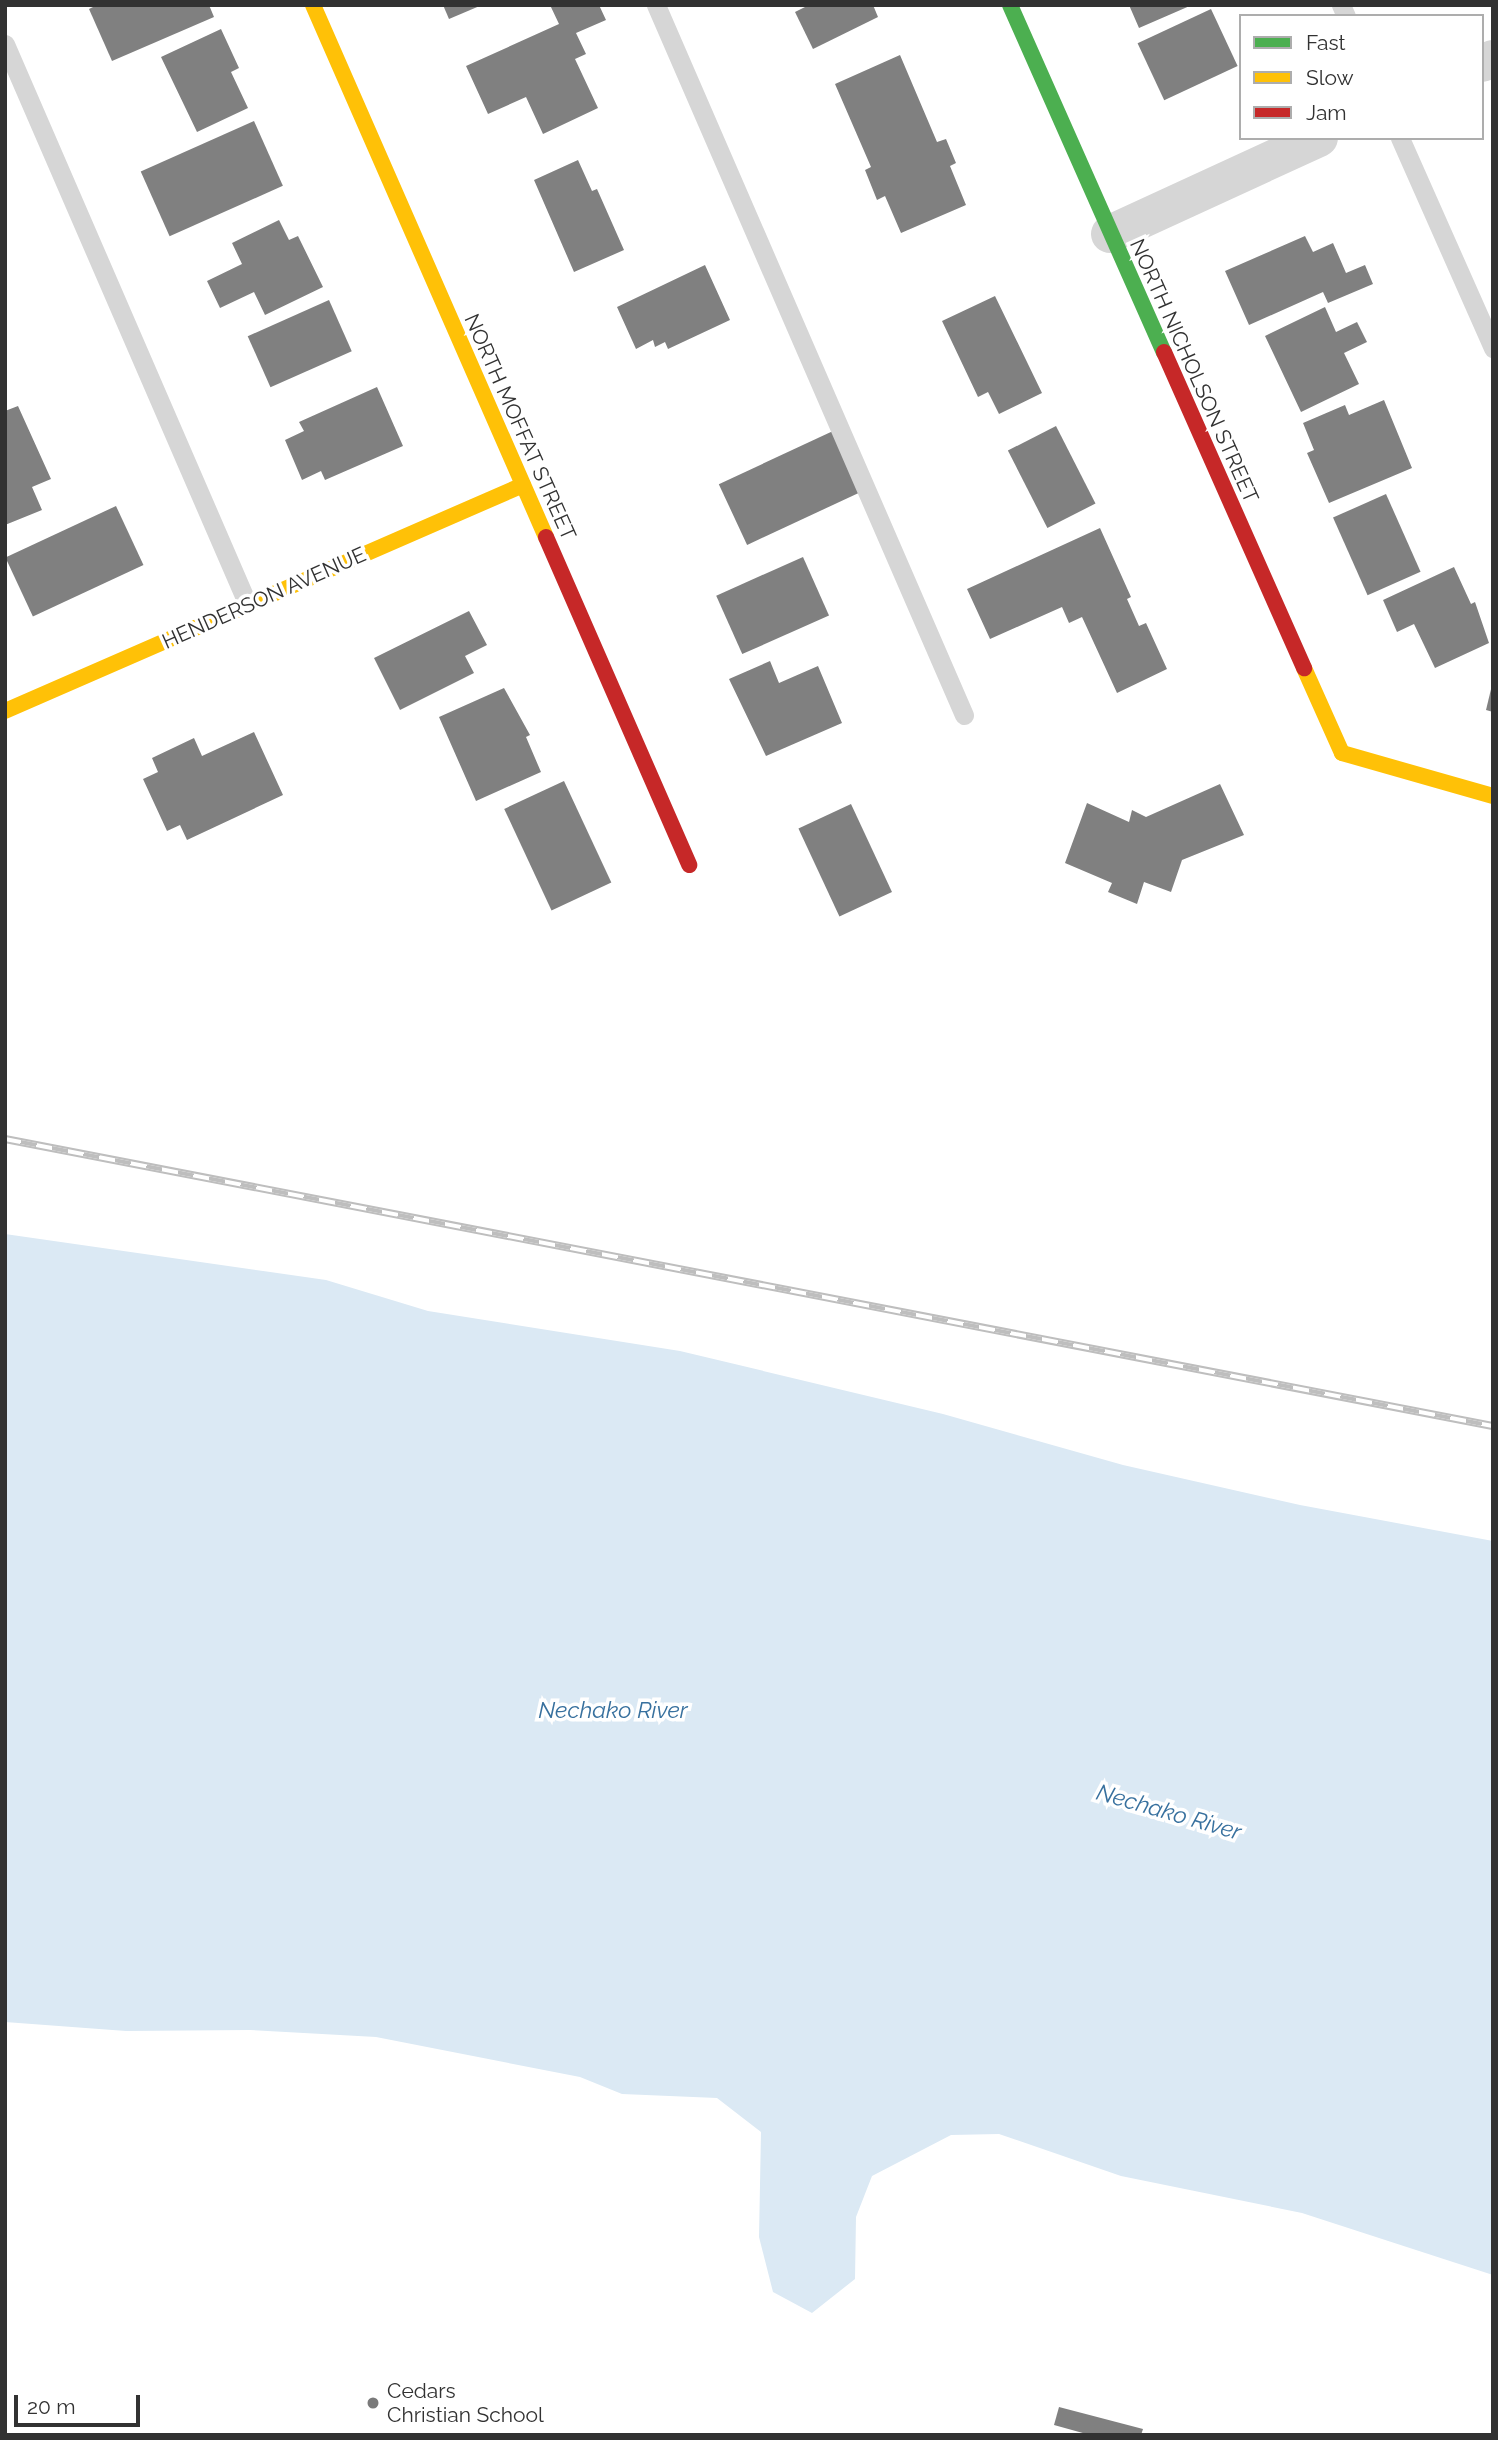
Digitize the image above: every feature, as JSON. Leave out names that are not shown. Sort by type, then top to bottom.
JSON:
[{"type":"street","name":"NORTH MOFFAT STREET","points":[[313,5],[689,865]]},
{"type":"street","name":"NORTH NICHOLSON STREET","points":[[1010,5],[1342,753],[1493,796]]},
{"type":"street","points":[[1110,234],[1315,140]]},
{"type":"street","name":"HENDERSON AVENUE","points":[[5,711],[523,485]]},
{"type":"lane","points":[[656,5],[964,715]]},
{"type":"lane","points":[[5,44],[248,605]]},
{"type":"lane","points":[[1401,140],[1493,348]]},
{"type":"water","name":"Nechako River","points":[[5,1234],[326,1280],[428,1311],[680,1351],[943,1414],[1123,1465],[1300,1505],[1493,1541],[1493,2275],[1302,2213],[1121,2176],[999,2134],[951,2135],[872,2176],[856,2217],[855,2279],[812,2313],[773,2292],[759,2237],[761,2132],[717,2098],[622,2094],[580,2077],[376,2037],[250,2030],[126,2031],[5,2022]]},
{"type":"building","points":[[97,5],[209,5],[214,17],[112,61],[89,9]]},
{"type":"building","points":[[443,5],[482,5],[449,19]]},
{"type":"building","points":[[550,5],[599,5],[606,20],[576,33],[586,54],[575,59],[598,108],[543,134],[526,97],[488,114],[466,66],[559,24]]},
{"type":"building","points":[[809,5],[873,5],[878,17],[813,49],[795,12]]},
{"type":"building","points":[[1129,5],[1192,5],[1139,28]]},
{"type":"building","points":[[1211,9],[1238,66],[1164,100],[1138,43]]},
{"type":"building","points":[[221,29],[239,68],[231,72],[248,108],[197,132],[161,57]]},
{"type":"building","points":[[900,55],[937,142],[946,139],[956,163],[950,166],[966,205],[901,233],[885,196],[877,200],[865,170],[871,167],[835,84]]},
{"type":"building","points":[[254,121],[283,186],[170,236],[141,171]]},
{"type":"building","points":[[578,160],[592,191],[597,189],[624,250],[574,272],[534,180]]},
{"type":"building","points":[[279,220],[289,240],[298,236],[323,287],[265,315],[254,292],[220,308],[207,281],[242,264],[232,243]]},
{"type":"building","points":[[1305,236],[1313,252],[1333,243],[1346,273],[1365,265],[1373,284],[1328,303],[1323,292],[1249,325],[1225,271]]},
{"type":"building","points":[[705,265],[730,320],[668,349],[665,342],[655,347],[653,340],[636,349],[617,307]]},
{"type":"building","points":[[995,296],[1042,393],[999,414],[988,392],[978,397],[942,321]]},
{"type":"building","points":[[329,300],[352,351],[270,387],[248,336]]},
{"type":"building","points":[[1325,307],[1336,332],[1357,322],[1367,342],[1344,353],[1359,384],[1301,412],[1265,336]]},
{"type":"building","points":[[377,387],[403,446],[325,480],[321,471],[302,480],[285,440],[304,431],[299,422]]},
{"type":"building","points":[[1384,400],[1412,468],[1329,503],[1307,453],[1314,450],[1303,423],[1345,405],[1349,415]]},
{"type":"building","points":[[18,406],[51,479],[32,487],[42,510],[5,525],[5,411]]},
{"type":"building","points":[[1056,426],[1095,504],[1047,528],[1008,451]]},
{"type":"building","points":[[833,431],[861,492],[747,545],[719,484]]},
{"type":"building","points":[[1386,494],[1421,572],[1368,595],[1333,518]]},
{"type":"building","points":[[116,506],[143,565],[33,616],[5,558]]},
{"type":"building","points":[[1100,528],[1131,597],[1127,599],[1139,626],[1146,623],[1167,669],[1117,693],[1082,617],[1069,623],[1062,607],[990,639],[967,589]]},
{"type":"building","points":[[803,557],[829,615],[742,654],[716,596]]},
{"type":"building","points":[[1454,567],[1471,604],[1475,602],[1489,643],[1435,668],[1414,624],[1397,632],[1383,600]]},
{"type":"building","points":[[469,611],[487,645],[465,656],[474,673],[400,710],[374,658]]},
{"type":"building","points":[[770,661],[779,683],[818,666],[842,723],[766,756],[729,679]]},
{"type":"building","points":[[1493,685],[1493,712],[1486,710]]},
{"type":"building","points":[[504,688],[530,735],[526,737],[541,772],[476,801],[439,717]]},
{"type":"building","points":[[254,732],[283,795],[187,840],[180,825],[167,831],[143,779],[158,772],[152,758],[194,738],[202,756]]},
{"type":"building","points":[[564,781],[611,883],[552,910],[504,809]]},
{"type":"building","points":[[1220,784],[1244,835],[1182,860],[1171,892],[1144,882],[1137,904],[1108,892],[1112,883],[1065,863],[1087,803],[1129,822],[1132,810],[1146,817]]},
{"type":"building","points":[[851,804],[892,892],[839,916],[798,829]]},
{"type":"building","points":[[1059,2407],[1143,2429],[1141,2435],[1090,2435],[1054,2425]]},
{"type":"railway","points":[[5,1139],[1493,1426]]},
{"type":"traffic: fast","points":[[1010,5],[1164,352]]},
{"type":"traffic: slow","points":[[313,5],[546,537]]},
{"type":"traffic: slow","points":[[5,711],[523,485]]},
{"type":"traffic: slow","points":[[1304,668],[1342,753],[1493,796]]},
{"type":"traffic: jam","points":[[1164,352],[1304,668]]},
{"type":"traffic: jam","points":[[546,537],[689,865]]},
{"type":"place","name":"Cedars Christian School","points":[[373,2403]]}]
